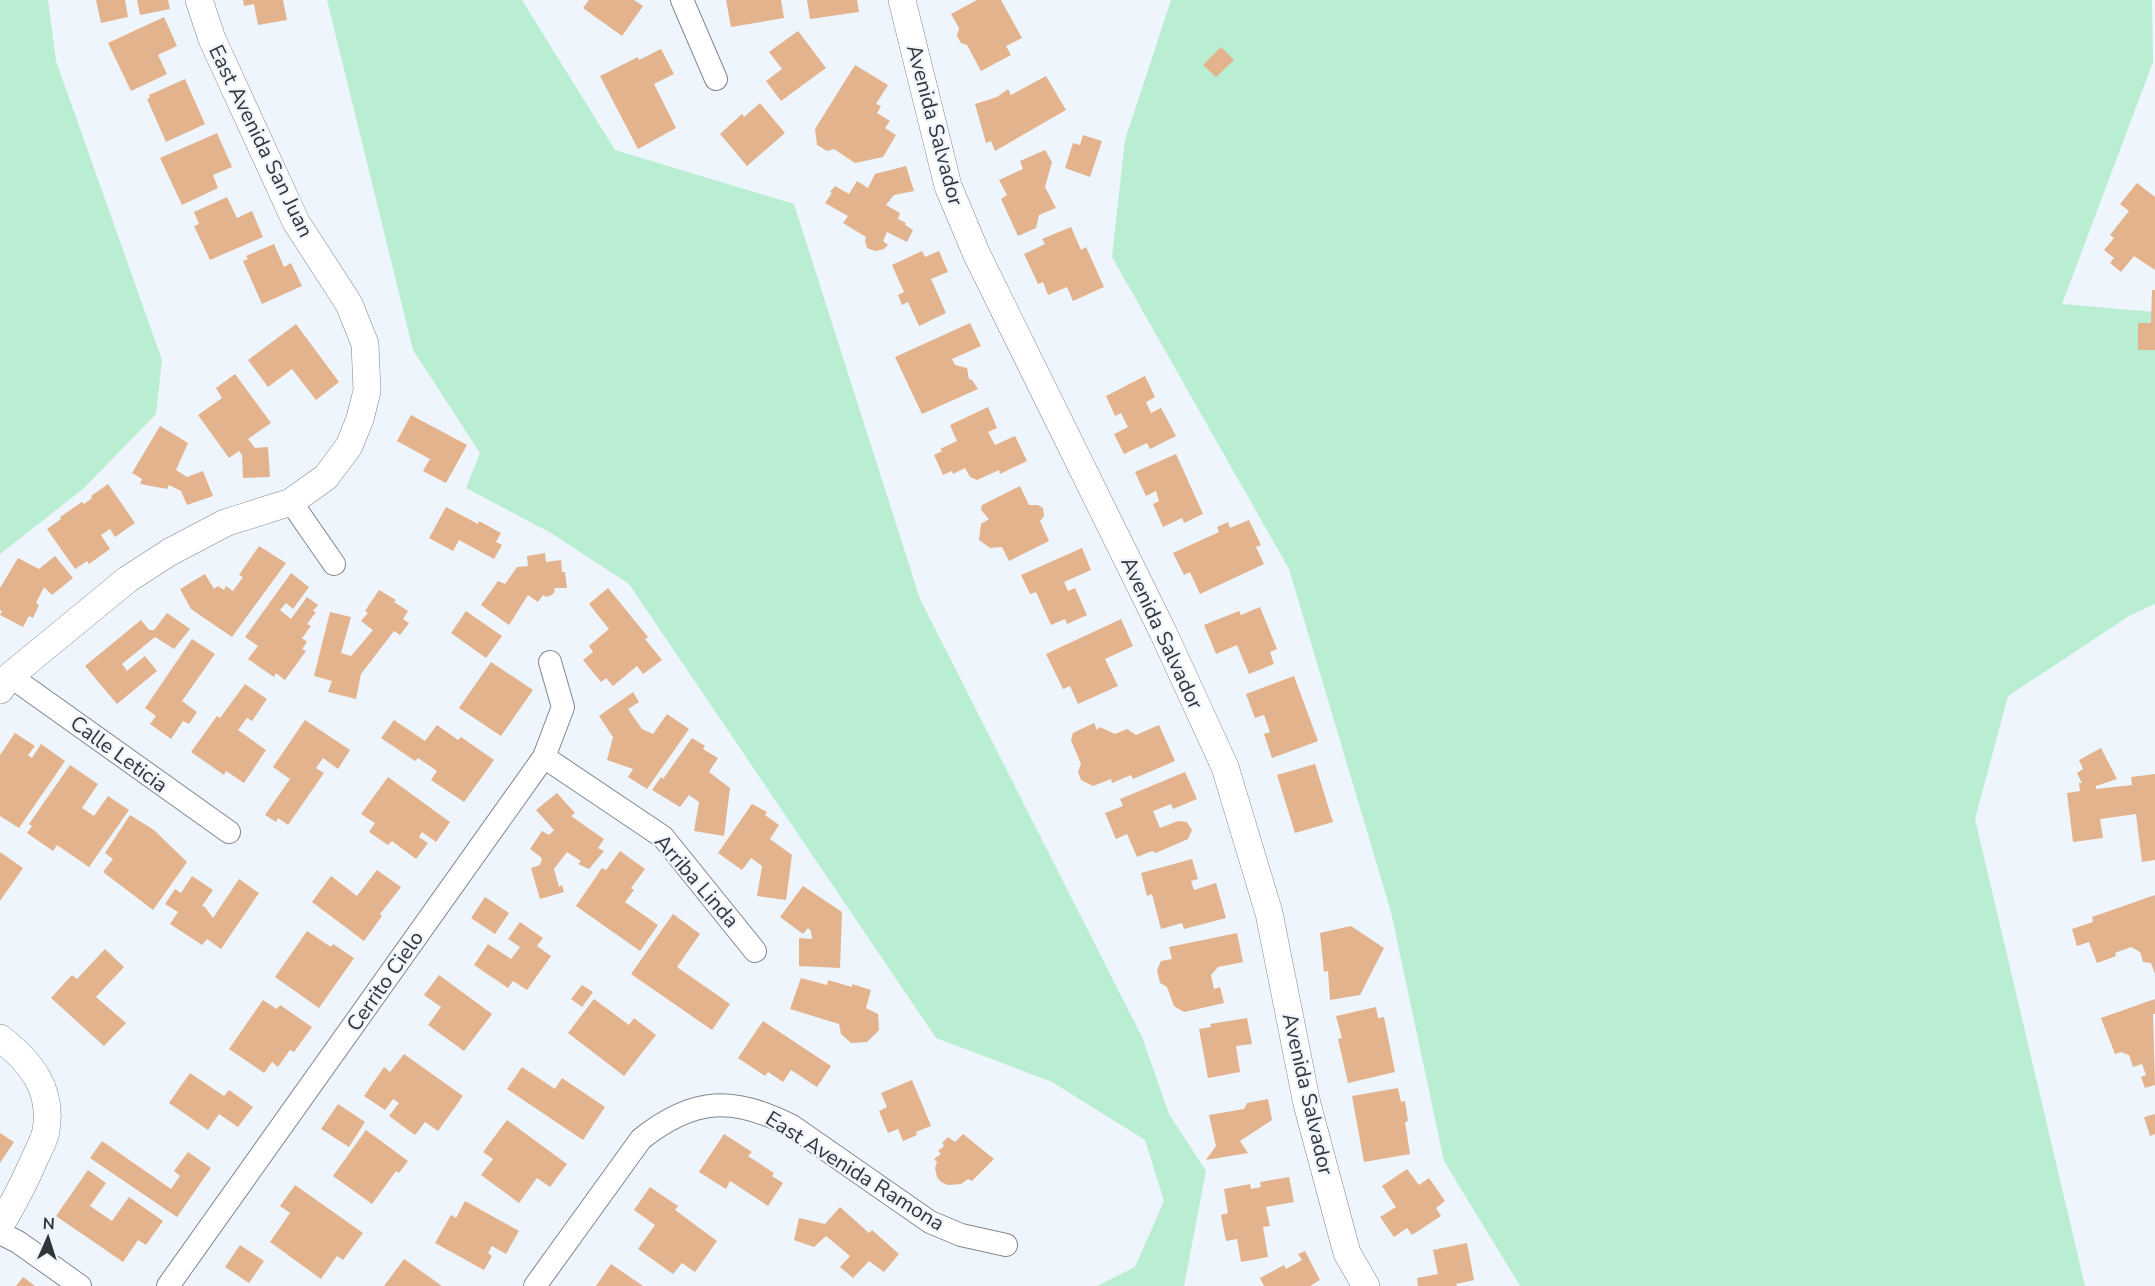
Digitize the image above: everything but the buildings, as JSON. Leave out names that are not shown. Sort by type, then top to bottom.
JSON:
[{"type":"street","name":"East Avenida San Juan","points":[[5,683],[128,579],[170,552],[225,523],[291,502],[326,477],[349,446],[368,391],[365,344],[349,304],[296,222],[212,39],[199,0]]},
{"type":"street","points":[[682,0],[716,79]]},
{"type":"street","name":"Avenida Salvador","points":[[903,0],[948,186],[977,255],[1163,632],[1225,767],[1269,913],[1307,1104],[1347,1253],[1366,1286]]},
{"type":"street","points":[[291,502],[334,564]]},
{"type":"street","name":"Cerrito Cielo","points":[[168,1286],[544,757],[563,706],[550,662]]},
{"type":"street","name":"Calle Leticia","points":[[5,683],[228,832]]},
{"type":"street","name":"Arriba Linda","points":[[544,757],[663,837],[755,951]]},
{"type":"street","points":[[0,1038],[21,1054],[37,1074],[48,1106],[46,1132],[21,1191],[0,1226]]},
{"type":"street","name":"East Avenida Ramona","points":[[535,1286],[641,1139],[662,1122],[675,1116],[702,1107],[728,1104],[767,1113],[792,1126],[943,1229],[1006,1245]]},
{"type":"street","points":[[0,1233],[18,1242],[80,1286]]},
{"type":"green space","points":[[0,0],[48,0],[56,61],[162,360],[156,414],[83,489],[0,554]]},
{"type":"green space","points":[[327,0],[522,0],[615,150],[794,204],[920,599],[1142,1037],[1169,1114],[1206,1171],[1184,1286],[1097,1286],[1135,1267],[1164,1201],[1145,1140],[1052,1082],[936,1038],[629,584],[551,533],[466,488],[480,453],[413,350]]},
{"type":"green space","points":[[1171,0],[2152,0],[2153,62],[2062,304],[2155,312],[2155,604],[2129,616],[2008,696],[1975,819],[2085,1286],[1520,1286],[1444,1161],[1391,912],[1289,569],[1112,257],[1125,140]]}]
